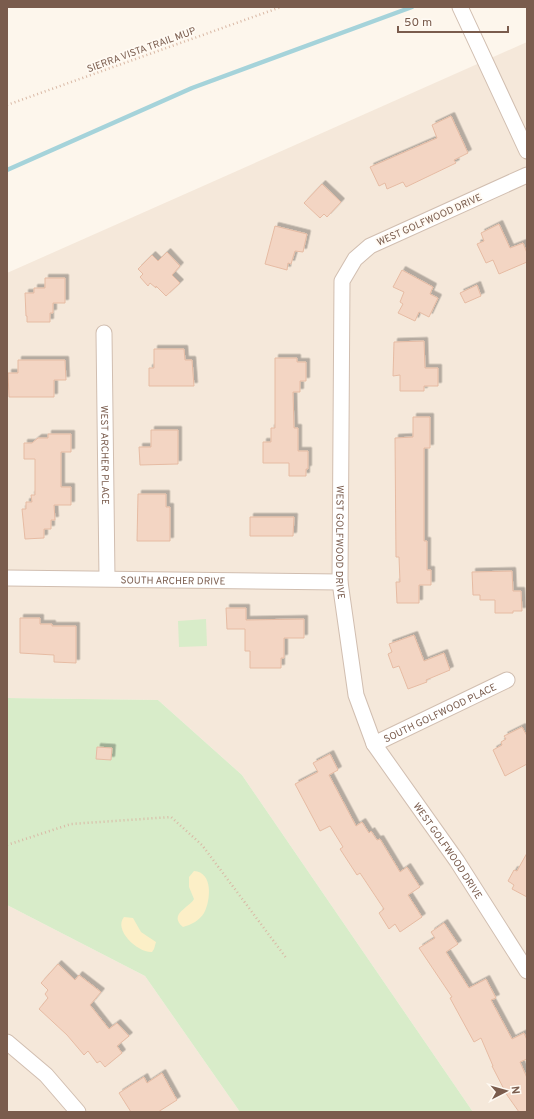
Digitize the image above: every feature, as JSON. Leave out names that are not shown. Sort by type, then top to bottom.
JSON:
[{"type":"street","points":[[460,7],[527,151]]},
{"type":"street","name":"WEST GOLFWOOD DRIVE","points":[[525,962],[457,861],[374,744],[356,695],[340,582],[342,281],[355,259],[370,246],[527,175]]},
{"type":"street","name":"WEST ARCHER PLACE","points":[[104,333],[107,578]]},
{"type":"street","name":"SOUTH ARCHER DRIVE","points":[[7,578],[107,578],[340,582]]},
{"type":"street","name":"SOUTH GOLFWOOD PLACE","points":[[374,744],[507,680]]},
{"type":"street","points":[[7,1042],[46,1074],[78,1112]]},
{"type":"path","name":"SIERRA VISTA TRAIL MUP","points":[[7,105],[281,7]]},
{"type":"path","points":[[7,845],[71,824],[171,817],[202,845],[286,959]]},
{"type":"shaded area","points":[[527,42],[527,1112],[473,1112],[242,775],[158,700],[7,698],[7,273]]},
{"type":"shaded area","points":[[7,905],[145,976],[240,1112],[7,1112]]},
{"type":"green space","points":[[206,619],[207,646],[179,647],[178,621]]},
{"type":"green space","points":[[7,698],[158,700],[242,775],[473,1112],[240,1112],[145,976],[7,905]]},
{"type":"sand","points":[[194,871],[205,876],[209,888],[208,901],[204,913],[200,918],[192,924],[183,927],[178,918],[181,912],[194,899],[189,887],[189,877]]},
{"type":"sand","points":[[124,917],[133,918],[141,932],[156,942],[152,952],[140,949],[124,934],[121,922]]},
{"type":"building","points":[[451,116],[468,153],[454,160],[456,163],[406,187],[403,182],[387,189],[385,183],[379,186],[370,167],[437,138],[432,125]]},
{"type":"building","points":[[322,184],[341,202],[327,217],[324,214],[320,218],[304,203]]},
{"type":"building","points":[[499,224],[510,248],[523,243],[527,253],[527,262],[499,274],[493,260],[486,263],[477,244],[484,241],[481,233]]},
{"type":"building","points":[[275,226],[307,234],[303,252],[295,251],[291,264],[288,263],[287,270],[265,264]]},
{"type":"building","points":[[167,252],[180,266],[172,275],[180,283],[166,296],[156,286],[156,288],[150,283],[148,286],[140,277],[143,274],[138,269],[152,255],[158,261]]},
{"type":"building","points":[[402,270],[433,287],[430,294],[438,298],[429,317],[419,312],[415,321],[398,313],[403,304],[400,302],[404,292],[393,287]]},
{"type":"building","points":[[45,278],[65,278],[65,303],[53,303],[53,313],[50,313],[50,322],[27,322],[25,293],[34,293],[34,288],[45,288]]},
{"type":"building","points":[[477,285],[481,296],[465,303],[460,293]]},
{"type":"building","points":[[424,341],[425,368],[438,368],[438,386],[424,386],[424,391],[400,391],[400,375],[393,376],[394,342]]},
{"type":"building","points":[[154,349],[184,349],[185,360],[192,360],[194,386],[149,386],[149,368],[154,368]]},
{"type":"building","points":[[275,358],[297,358],[297,362],[306,362],[306,381],[300,381],[300,392],[293,392],[294,428],[298,428],[298,451],[308,451],[308,469],[306,469],[306,476],[289,476],[289,463],[263,463],[263,442],[271,442],[271,428],[275,428]]},
{"type":"building","points":[[18,360],[65,360],[66,380],[54,380],[54,397],[9,397],[8,373],[18,373]]},
{"type":"building","points":[[413,417],[430,417],[430,448],[424,448],[424,541],[427,541],[427,570],[431,570],[431,585],[419,585],[419,603],[397,603],[396,582],[400,582],[399,557],[396,557],[395,438],[413,437]]},
{"type":"building","points":[[151,430],[178,430],[178,464],[140,465],[139,447],[151,447]]},
{"type":"building","points":[[48,434],[71,434],[71,452],[61,452],[61,487],[71,487],[71,505],[54,505],[55,520],[51,520],[51,529],[44,529],[44,538],[25,539],[22,509],[26,509],[26,502],[32,502],[31,495],[35,495],[35,459],[24,459],[24,443],[32,443],[38,438],[48,438]]},
{"type":"building","points":[[138,494],[166,494],[166,507],[170,507],[170,541],[137,541]]},
{"type":"building","points":[[250,517],[294,517],[293,536],[250,536]]},
{"type":"building","points":[[512,571],[513,591],[521,591],[522,611],[513,611],[513,613],[495,613],[495,600],[480,600],[480,595],[473,595],[472,572]]},
{"type":"building","points":[[226,608],[246,608],[246,620],[304,619],[304,638],[284,638],[284,658],[281,658],[281,668],[250,668],[250,651],[245,651],[245,629],[227,629]]},
{"type":"building","points":[[20,618],[40,618],[40,624],[52,624],[52,626],[76,626],[76,663],[54,662],[54,655],[20,653]]},
{"type":"building","points":[[414,635],[424,661],[444,653],[450,670],[426,680],[427,682],[408,689],[399,666],[393,668],[388,654],[392,652],[389,644]]},
{"type":"building","points":[[522,727],[527,736],[527,764],[505,776],[493,750],[502,745],[501,742],[506,739],[504,736]]},
{"type":"building","points":[[97,747],[112,748],[111,760],[96,759]]},
{"type":"building","points":[[330,754],[338,770],[329,775],[356,826],[362,822],[369,833],[371,831],[377,840],[380,839],[400,872],[407,867],[420,887],[408,895],[422,917],[400,932],[395,924],[389,929],[379,913],[384,909],[360,873],[357,875],[340,849],[343,847],[330,826],[320,831],[295,784],[318,772],[313,763]]},
{"type":"building","points":[[527,853],[527,897],[512,889],[514,885],[508,881],[514,870],[517,871]]},
{"type":"building","points":[[444,923],[458,944],[446,952],[469,988],[486,979],[496,998],[491,1000],[512,1039],[524,1033],[527,1040],[527,1059],[520,1062],[527,1078],[527,1112],[519,1112],[507,1095],[492,1066],[481,1038],[474,1042],[450,998],[452,997],[419,948],[435,938],[431,932]]},
{"type":"building","points":[[58,964],[75,980],[79,975],[101,992],[90,1005],[109,1029],[117,1023],[129,1036],[117,1046],[122,1053],[105,1067],[100,1061],[97,1063],[88,1051],[84,1055],[67,1035],[39,1009],[48,998],[45,994],[48,990],[41,983]]},
{"type":"building","points":[[162,1073],[177,1100],[158,1112],[131,1112],[119,1093],[144,1077],[147,1083]]},
{"type":"waterway","points":[[7,170],[192,88],[412,7]]}]
